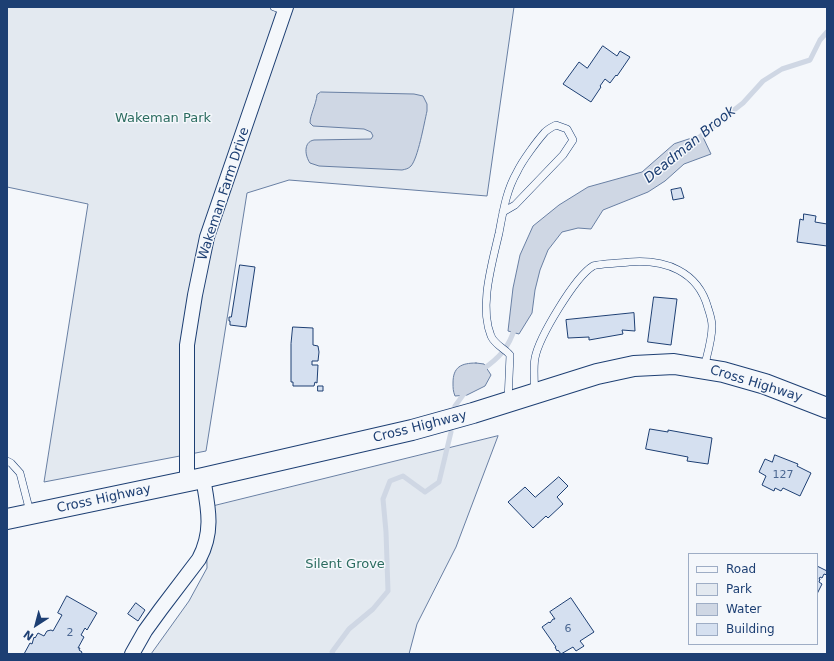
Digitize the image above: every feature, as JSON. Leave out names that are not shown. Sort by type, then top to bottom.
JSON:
[{"type":"street","name":"Wakeman Farm Drive","points":[[132,654],[145,631],[199,559],[204,551],[207,541],[209,521],[195,480],[187,345],[199,271],[208,237],[282,8]]},
{"type":"street","name":"Cross Highway","points":[[7,519],[195,480],[412,430],[597,374],[634,366],[674,364],[704,368],[753,380],[827,408]]},
{"type":"lane","points":[[503,212],[515,205],[563,155],[574,140],[567,129],[556,125],[546,131],[517,171],[506,197],[491,267],[486,299],[486,317],[492,336],[498,346],[510,355],[508,402]]},
{"type":"lane","points":[[534,394],[535,357],[547,327],[575,283],[594,266],[640,261],[662,264],[677,269],[690,277],[706,300],[712,326],[704,368]]},
{"type":"lane","points":[[7,461],[11,463],[20,473],[31,514]]},
{"type":"green space","name":"Wakeman Park","points":[[7,7],[514,7],[487,196],[289,180],[247,193],[206,451],[44,482],[88,204],[7,187]]},
{"type":"green space","name":"Silent Grove","points":[[498,436],[456,547],[417,624],[409,654],[151,654],[189,601],[207,568],[206,508]]},
{"type":"water","points":[[321,92],[414,94],[423,96],[427,104],[427,111],[418,149],[414,162],[411,166],[402,170],[319,166],[310,163],[306,150],[310,141],[371,139],[373,136],[371,132],[364,129],[313,126],[310,123],[311,117],[317,95]]},
{"type":"water","points":[[702,135],[711,154],[684,164],[665,181],[648,192],[603,210],[591,229],[578,228],[562,232],[548,250],[540,270],[535,290],[532,313],[519,334],[508,331],[513,288],[520,255],[533,226],[559,205],[588,187],[642,172],[674,144]]},
{"type":"water","points":[[476,363],[484,364],[491,375],[485,386],[467,395],[455,396],[453,390],[454,373],[462,365]]},
{"type":"building","points":[[603,46],[617,56],[620,51],[630,57],[617,76],[616,75],[610,83],[605,79],[591,102],[563,84],[579,62],[587,68]]},
{"type":"building","points":[[681,188],[684,198],[673,200],[671,190]]},
{"type":"building","points":[[804,214],[816,216],[815,222],[827,224],[827,246],[797,242],[800,219],[803,220]]},
{"type":"building","points":[[240,265],[255,267],[246,327],[230,325],[229,321]]},
{"type":"building","points":[[654,297],[677,299],[671,345],[648,342]]},
{"type":"building","points":[[634,313],[635,331],[622,330],[623,334],[589,340],[589,337],[568,338],[566,320]]},
{"type":"building","points":[[293,327],[313,328],[313,345],[318,346],[319,352],[318,361],[312,361],[312,365],[318,365],[317,383],[315,382],[314,386],[293,386],[293,382],[291,382],[291,344]]},
{"type":"building","points":[[318,386],[323,386],[323,391],[318,391]]},
{"type":"building","points":[[650,429],[668,432],[668,430],[712,438],[708,464],[687,461],[688,457],[646,449]]},
{"type":"building","points":[[775,455],[798,464],[797,466],[811,473],[800,496],[783,488],[781,491],[775,488],[774,491],[762,485],[766,476],[759,472],[765,459],[772,462]]},
{"type":"building","points":[[559,477],[568,486],[557,497],[563,504],[548,518],[546,516],[533,528],[508,502],[525,487],[535,497]]},
{"type":"building","points":[[818,566],[827,571],[827,575],[824,574],[822,578],[820,577],[819,579],[819,582],[822,584],[818,592]]},
{"type":"building","points":[[67,596],[97,613],[87,630],[85,628],[81,635],[84,637],[78,648],[80,648],[79,650],[82,652],[81,654],[24,654],[38,633],[44,636],[47,631],[53,631],[62,615],[58,613]]},
{"type":"building","points":[[571,598],[594,632],[580,641],[584,646],[576,651],[573,647],[561,654],[558,650],[557,651],[556,647],[542,627],[555,619],[550,612]]},
{"type":"building","points":[[136,603],[145,610],[138,621],[128,614]]},
{"type":"waterway","name":"Deadman Brook","points":[[697,139],[743,103],[763,81],[782,69],[810,60],[820,40],[827,32]]},
{"type":"waterway","name":"Deadman Brook","points":[[482,370],[503,352],[510,341],[515,327]]},
{"type":"waterway","name":"Deadman Brook","points":[[455,406],[466,391]]},
{"type":"waterway","name":"Deadman Brook","points":[[333,654],[332,652],[349,629],[373,609],[388,591],[386,532],[383,499],[390,481],[403,476],[425,492],[439,482],[451,432]]}]
